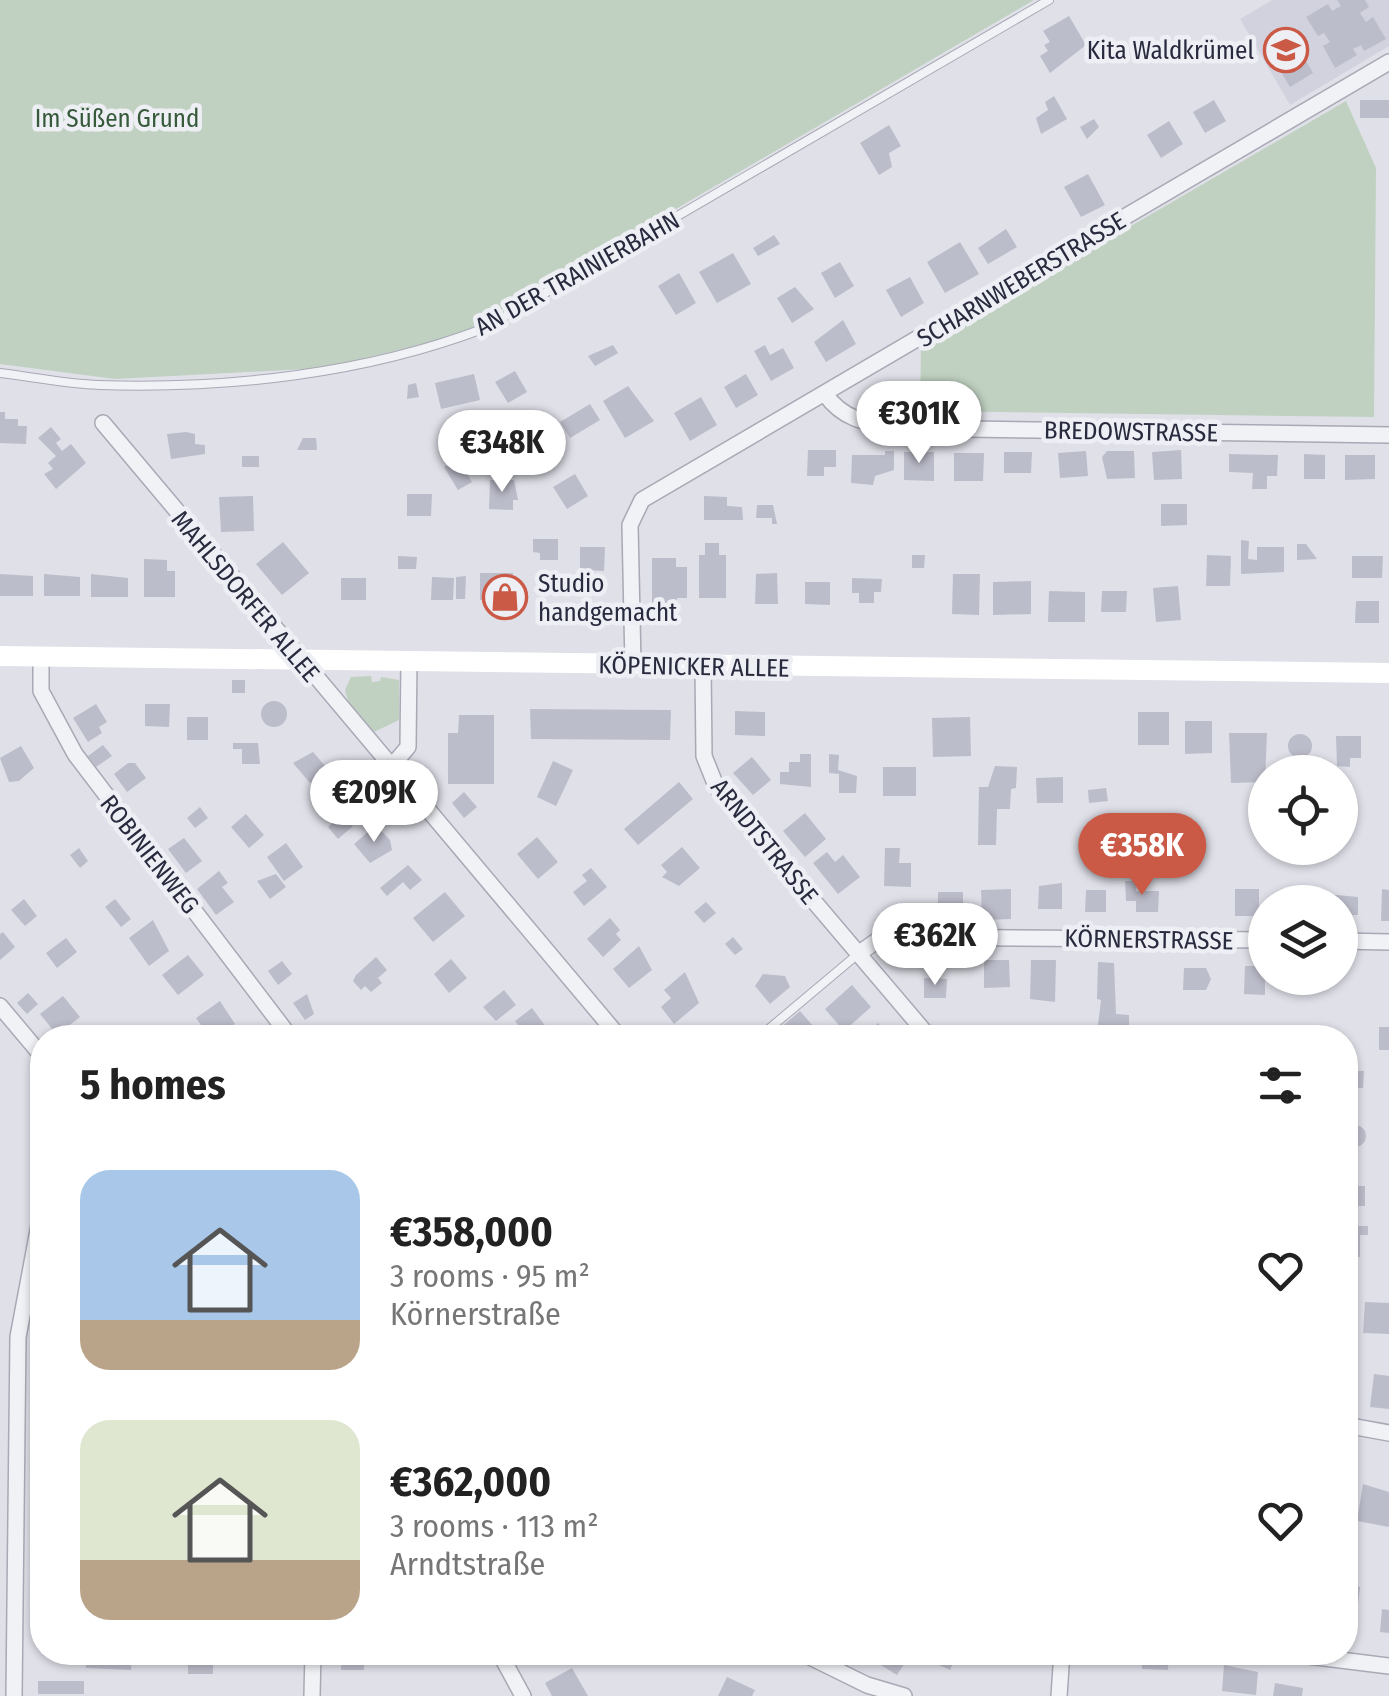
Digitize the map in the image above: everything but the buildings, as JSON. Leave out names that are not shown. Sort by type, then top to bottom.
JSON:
[{"type":"street","name":"SCHARNWEBERSTRASSE","points":[[634,665],[634,512],[658,488],[1389,62]]},
{"type":"street","name":"BREDOWSTRASSE","points":[[825,394],[835,408],[858,422],[899,428],[1389,435]]},
{"type":"street","name":"MAHLSDORFER ALLEE","points":[[103,423],[609,1025]]},
{"type":"street","name":"KÖPENICKER ALLEE","points":[[0,656],[1389,673]]},
{"type":"street","name":"ROBINIENWEG","points":[[41,656],[42,692],[75,754],[281,1025]]},
{"type":"street","points":[[390,767],[408,747],[409,661]]},
{"type":"street","name":"ARNDTSTRASSE","points":[[703,666],[704,756],[716,786],[919,1025]]},
{"type":"street","name":"KÖRNERSTRASSE","points":[[858,954],[878,940],[894,937],[1248,940]]},
{"type":"street","points":[[1358,941],[1389,942]]},
{"type":"street","points":[[0,1006],[30,1042]]},
{"type":"street","points":[[14,1696],[18,1336],[30,1272]]},
{"type":"street","points":[[1358,1427],[1389,1433]]},
{"type":"street","points":[[1358,1662],[1389,1666]]},
{"type":"street","points":[[312,1696],[313,1665]]},
{"type":"street","points":[[505,1665],[523,1696]]},
{"type":"street","points":[[826,1665],[867,1686],[904,1696]]},
{"type":"street","points":[[1060,1696],[1061,1665]]},
{"type":"lane","name":"AN DER TRAINIERBAHN","points":[[0,373],[97,385],[220,382],[331,370],[473,333],[1049,0]]},
{"type":"lane","points":[[773,1025],[858,954]]},
{"type":"shaded area","points":[[1272,0],[1389,0],[1389,46],[1290,105],[1240,19]]},
{"type":"green space","name":"Im Süßen Grund","points":[[0,0],[1034,0],[460,335],[324,368],[115,379],[0,364]]},
{"type":"green space","points":[[1346,101],[1376,168],[1374,417],[920,411],[921,348]]},
{"type":"green space","points":[[371,676],[372,682],[380,681],[381,677],[399,680],[399,720],[374,732],[350,708],[345,690],[351,677]]},
{"type":"place","name":"Kita Waldkrümel","points":[[1286,50]]},
{"type":"place","name":"Studio handgemacht","points":[[505,597]]}]
